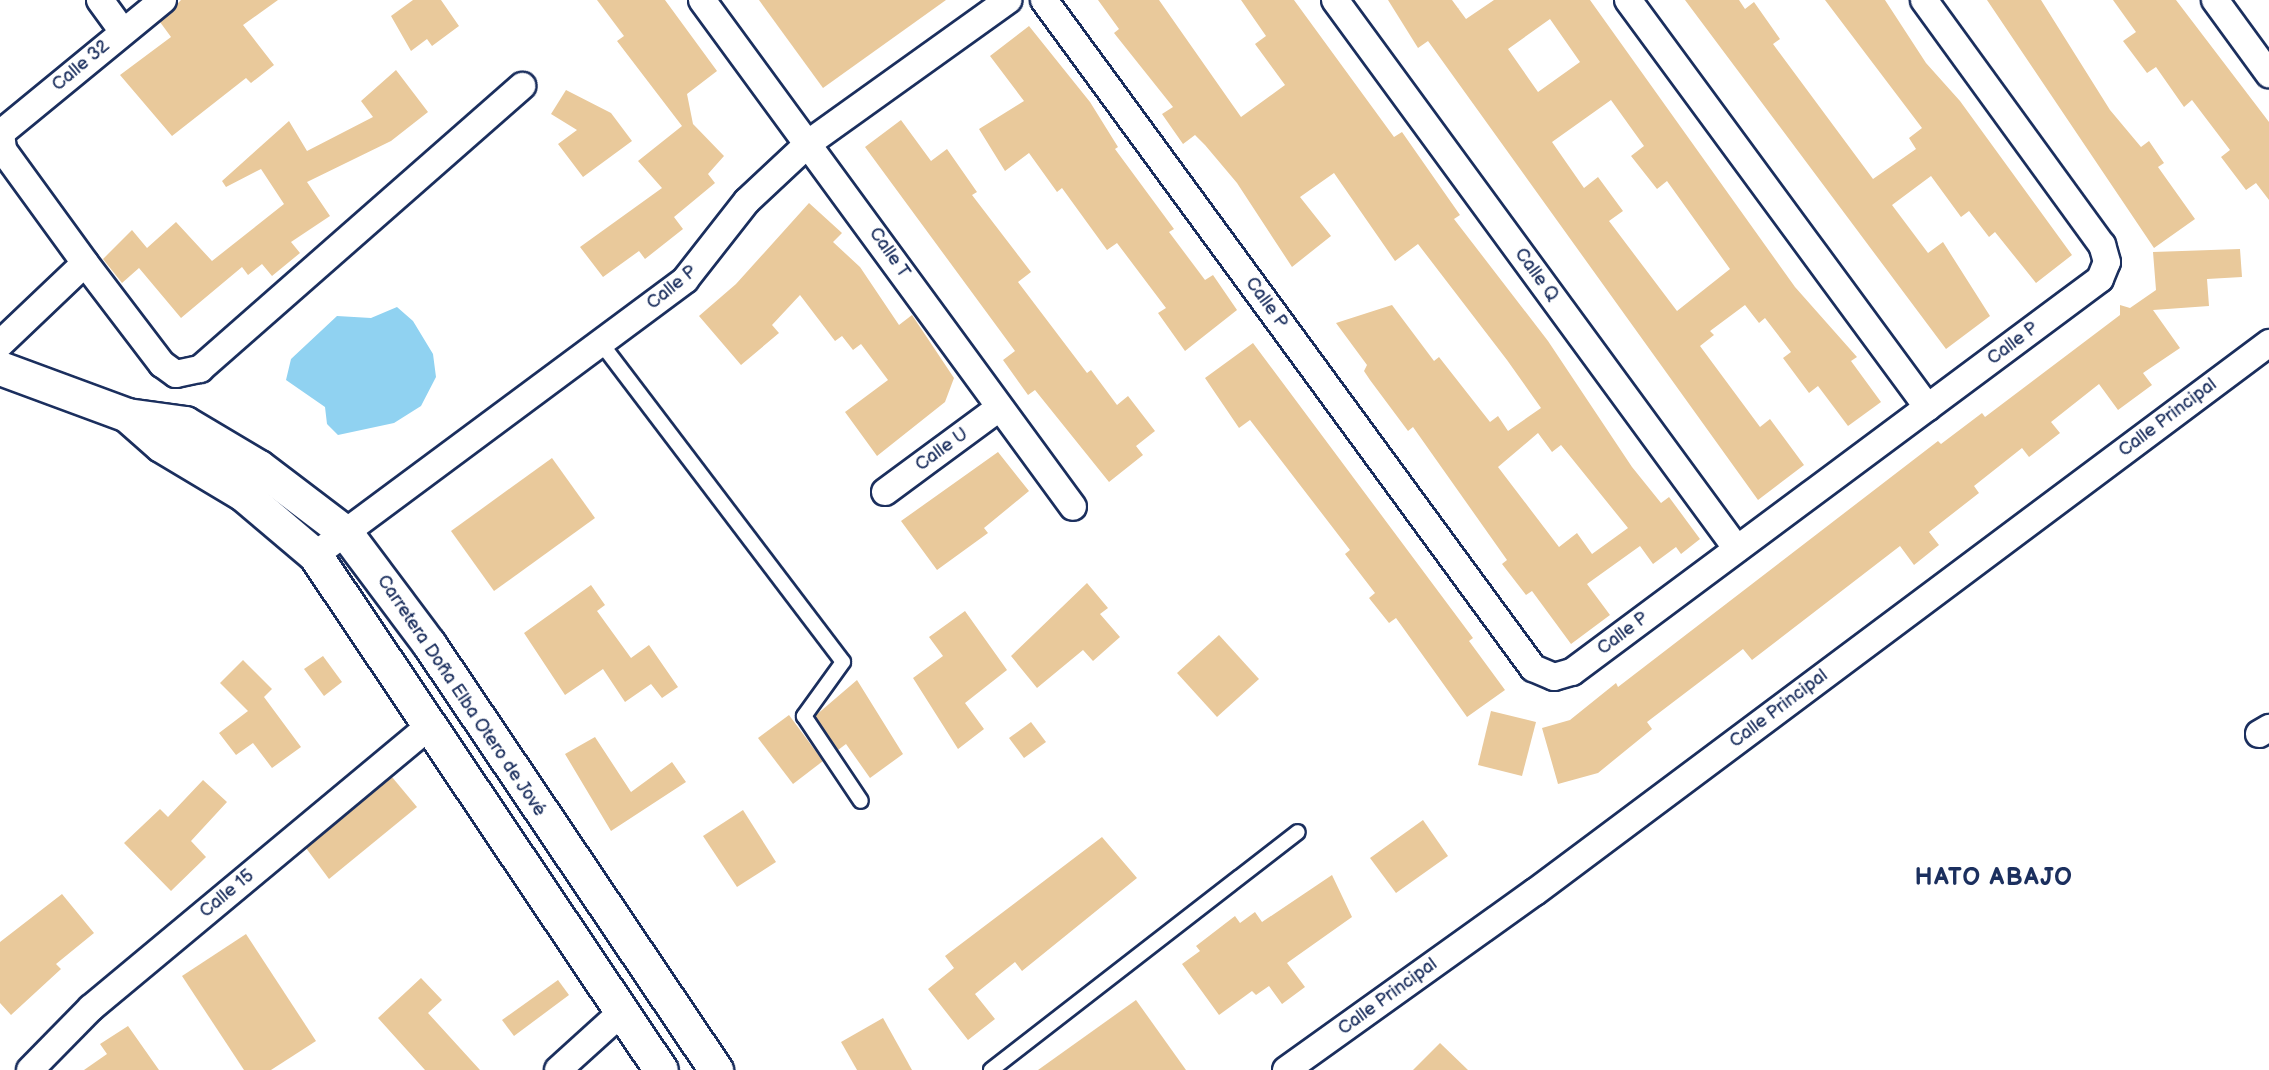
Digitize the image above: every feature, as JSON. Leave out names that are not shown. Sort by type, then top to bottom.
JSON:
[{"type":"street","points":[[100,0],[123,32]]},
{"type":"street","name":"Calle 32","points":[[1,133],[163,0]]},
{"type":"street","name":"Calle T","points":[[702,0],[810,142],[999,408],[1073,507]]},
{"type":"street","name":"Calle P","points":[[315,555],[601,343],[703,262],[747,201],[810,142],[1008,0]]},
{"type":"street","name":"Calle P","points":[[1044,0],[1533,668],[1554,677],[1572,672],[2100,279],[2107,262],[2102,245],[1924,0]]},
{"type":"street","name":"Calle Q","points":[[1335,0],[1737,549]]},
{"type":"street","points":[[1628,0],[1928,408]]},
{"type":"street","points":[[2215,0],[2269,74]]},
{"type":"street","points":[[1,133],[3,150],[85,263],[162,364],[176,374],[200,369],[522,86]]},
{"type":"street","points":[[0,344],[85,263]]},
{"type":"street","name":"Calle Principal","points":[[1286,1070],[1535,892],[2269,342]]},
{"type":"street","name":"Carretera Doña Elba Otero de Jové","points":[[0,368],[127,415],[185,423],[259,467],[346,533],[429,644],[716,1070]]},
{"type":"street","name":"Calle U","points":[[885,492],[999,408]]},
{"type":"street","name":"Carretera Doña Elba Otero de Jové","points":[[127,415],[161,445],[243,494],[315,555],[662,1070]]},
{"type":"street","name":"Calle 15","points":[[30,1070],[91,1008],[431,725]]},
{"type":"street","points":[[558,1070],[622,1012]]},
{"type":"lane","points":[[601,343],[843,662],[804,716],[861,801]]},
{"type":"lane","points":[[991,1070],[1298,832]]},
{"type":"water","points":[[397,307],[413,321],[433,354],[436,377],[421,406],[394,423],[338,435],[327,424],[325,407],[286,380],[291,359],[337,316],[371,318]]},
{"type":"building","points":[[181,0],[278,0],[243,25],[274,65],[251,83],[246,78],[172,136],[120,75],[171,37],[160,22]]},
{"type":"building","points":[[413,0],[441,0],[459,26],[432,46],[427,39],[411,51],[391,16]]},
{"type":"building","points":[[597,0],[665,0],[717,71],[687,94],[693,124],[724,156],[708,174],[715,183],[674,217],[683,229],[645,259],[639,251],[603,277],[580,247],[662,188],[638,161],[682,126],[617,41],[624,36]]},
{"type":"building","points":[[759,0],[946,0],[823,88]]},
{"type":"building","points":[[1098,0],[1159,0],[1241,117],[1285,85],[1255,44],[1266,36],[1241,0],[1294,0],[1394,137],[1402,132],[1460,215],[1454,219],[1548,341],[1632,467],[1661,503],[1669,497],[1700,539],[1681,554],[1676,547],[1653,564],[1640,546],[1587,584],[1610,615],[1571,644],[1532,591],[1526,595],[1502,564],[1507,560],[1413,427],[1408,431],[1370,380],[1364,371],[1367,365],[1336,323],[1392,305],[1434,361],[1439,357],[1490,422],[1498,416],[1508,431],[1541,408],[1507,360],[1418,244],[1395,261],[1334,173],[1300,197],[1331,236],[1292,267],[1237,183],[1205,145],[1195,135],[1183,144],[1162,114],[1173,107],[1114,33],[1119,29]],"holes":[[[1538,433],[1552,452],[1561,445],[1628,528],[1592,554],[1577,533],[1559,547],[1498,467]]]},
{"type":"building","points":[[1388,0],[1452,0],[1466,19],[1494,0],[1590,0],[1795,287],[1857,357],[1851,361],[1881,402],[1848,426],[1818,386],[1809,393],[1783,358],[1791,352],[1765,318],[1759,323],[1745,305],[1710,331],[1714,335],[1700,346],[1760,427],[1770,419],[1804,465],[1758,500],[1428,41],[1418,48]],"holes":[[[1550,19],[1580,62],[1538,92],[1508,49]],[[1611,100],[1644,146],[1631,156],[1657,189],[1667,181],[1730,269],[1677,311],[1609,221],[1623,211],[1598,177],[1584,188],[1552,142]]]},
{"type":"building","points":[[1685,0],[1739,0],[1745,9],[1754,2],[1780,39],[1773,44],[1873,179],[1916,149],[1909,138],[1922,128],[1825,0],[1885,0],[1926,63],[1960,101],[2072,255],[2036,283],[1995,232],[1989,237],[1969,211],[1961,217],[1931,176],[1892,205],[1928,253],[1943,242],[1990,316],[1946,349]]},
{"type":"building","points":[[1987,0],[2041,0],[2110,110],[2141,147],[2149,141],[2164,163],[2158,167],[2195,219],[2154,248]]},
{"type":"building","points":[[2113,0],[2176,0],[2269,122],[2269,200],[2256,183],[2246,190],[2221,157],[2230,150],[2192,100],[2184,107],[2156,67],[2147,73],[2123,41],[2136,32]]},
{"type":"building","points":[[1029,26],[1090,102],[1118,147],[1115,149],[1174,229],[1169,232],[1205,280],[1213,275],[1237,310],[1185,351],[1158,313],[1166,308],[1117,243],[1107,250],[1062,188],[1057,192],[1029,153],[1005,171],[979,129],[1024,101],[990,56]]},
{"type":"building","points":[[396,70],[428,112],[391,141],[307,182],[330,216],[291,242],[300,253],[272,276],[262,264],[248,275],[242,267],[181,318],[139,268],[122,283],[103,259],[132,230],[147,248],[176,222],[212,261],[284,204],[261,169],[226,187],[222,181],[289,121],[307,151],[373,117],[361,101]]},
{"type":"building","points":[[566,90],[611,113],[632,141],[583,177],[558,144],[577,130],[551,114]]},
{"type":"building","points":[[901,120],[931,161],[947,149],[977,192],[972,195],[1031,272],[1018,282],[1087,373],[1091,370],[1117,405],[1128,396],[1155,431],[1136,446],[1143,455],[1109,482],[1035,390],[1028,395],[1003,360],[1015,351],[865,147]]},
{"type":"building","points":[[809,203],[842,233],[833,242],[860,267],[899,325],[912,315],[954,378],[945,402],[877,456],[845,412],[888,380],[861,344],[853,350],[842,336],[835,341],[800,295],[772,325],[779,333],[741,365],[699,316],[736,284]]},
{"type":"building","points":[[2240,249],[2242,277],[2207,279],[2209,306],[2153,310],[2180,348],[2143,373],[2152,385],[2118,410],[2099,384],[2051,422],[2060,433],[2029,457],[2022,448],[1974,486],[1979,493],[1929,532],[1939,545],[1914,565],[1900,546],[1752,660],[1743,649],[1647,722],[1652,729],[1598,773],[1558,784],[1542,728],[1570,720],[1616,683],[1618,687],[1938,441],[1941,444],[1982,413],[1985,417],[2120,315],[2120,305],[2130,308],[2156,290],[2153,252]]},
{"type":"building","points":[[1253,343],[1473,638],[1469,641],[1505,690],[1467,717],[1396,618],[1389,623],[1369,598],[1375,593],[1345,554],[1350,550],[1250,420],[1239,428],[1205,378]]},
{"type":"building","points":[[998,452],[1029,491],[984,528],[988,533],[937,570],[901,521]]},
{"type":"building","points":[[552,458],[595,518],[494,591],[451,531]]},
{"type":"building","points":[[1087,583],[1108,608],[1100,614],[1120,637],[1093,661],[1083,650],[1037,688],[1011,656]]},
{"type":"building","points":[[591,585],[605,605],[597,611],[631,658],[649,645],[678,687],[662,698],[651,684],[625,702],[603,669],[565,695],[524,633]]},
{"type":"building","points":[[965,611],[1007,670],[965,703],[984,729],[958,749],[913,678],[943,656],[929,637]]},
{"type":"building","points":[[1219,635],[1259,679],[1217,717],[1177,673]]},
{"type":"building","points":[[323,656],[342,682],[324,696],[304,669]]},
{"type":"building","points":[[243,660],[272,689],[264,697],[301,747],[272,768],[253,743],[236,755],[219,733],[248,711],[220,683]]},
{"type":"building","points":[[857,680],[903,754],[870,778],[846,744],[838,750],[815,716]]},
{"type":"building","points":[[1491,711],[1536,722],[1522,776],[1478,765]]},
{"type":"building","points":[[789,715],[823,761],[793,784],[758,738]]},
{"type":"building","points":[[1031,722],[1046,742],[1024,758],[1009,738]]},
{"type":"building","points":[[595,737],[631,792],[672,762],[686,782],[611,831],[565,754]]},
{"type":"building","points":[[392,777],[417,807],[329,879],[306,848]]},
{"type":"building","points":[[203,780],[227,802],[191,841],[206,857],[171,891],[124,843],[160,809],[168,817]]},
{"type":"building","points":[[743,810],[776,862],[737,887],[703,836]]},
{"type":"building","points":[[1423,820],[1448,856],[1396,893],[1370,858]]},
{"type":"building","points":[[1102,837],[1137,878],[1022,971],[1015,962],[975,994],[995,1019],[968,1040],[928,989],[954,968],[945,956]]},
{"type":"building","points":[[1332,875],[1352,917],[1287,963],[1305,987],[1282,1004],[1269,986],[1256,995],[1252,991],[1219,1015],[1182,964],[1200,951],[1196,946],[1235,916],[1240,923],[1255,912],[1262,922]]},
{"type":"building","points":[[62,894],[94,933],[56,964],[61,969],[11,1015],[0,1003],[0,942]]},
{"type":"building","points":[[246,934],[316,1041],[271,1070],[244,1070],[182,976]]},
{"type":"building","points":[[421,978],[442,1000],[428,1013],[480,1070],[425,1070],[378,1018]]},
{"type":"building","points":[[558,980],[569,995],[514,1036],[502,1020]]},
{"type":"building","points":[[1136,1000],[1186,1070],[1038,1070]]},
{"type":"building","points":[[883,1018],[912,1070],[857,1070],[841,1042]]},
{"type":"building","points":[[128,1026],[159,1070],[84,1070],[107,1054],[100,1044]]},
{"type":"building","points":[[1440,1043],[1468,1070],[1413,1070]]},
{"type":"district","name":"HATO ABAJO","points":[[1994,878]]}]
